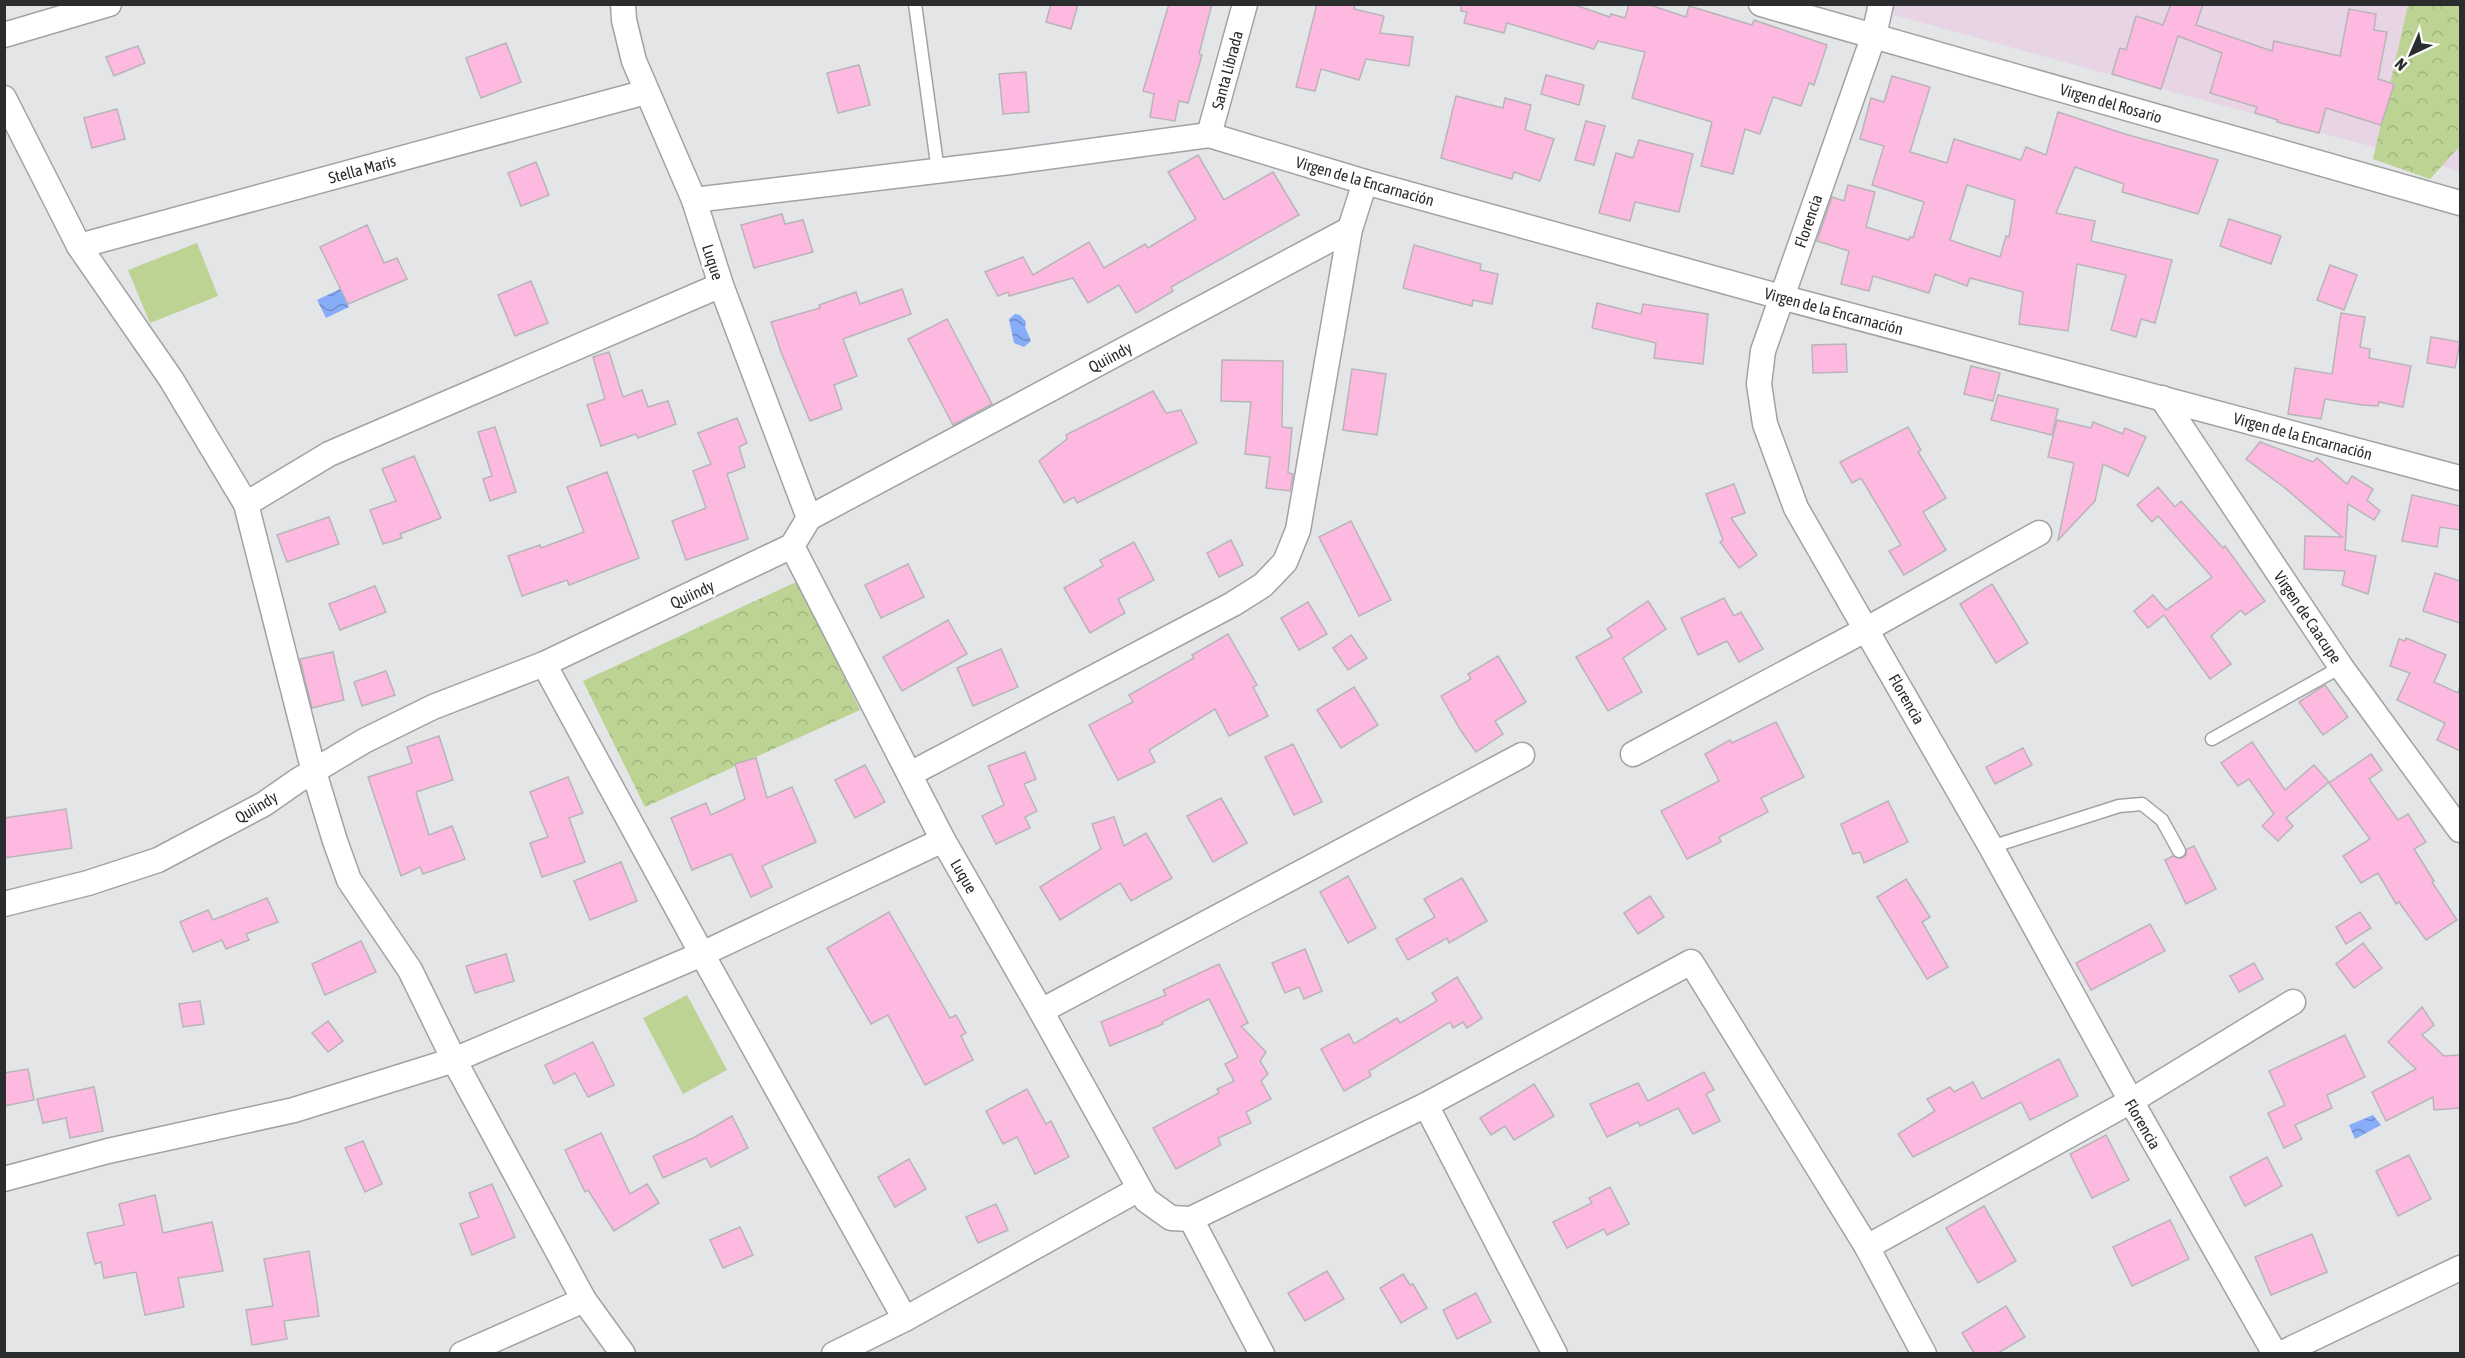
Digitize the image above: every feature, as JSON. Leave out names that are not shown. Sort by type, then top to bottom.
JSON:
[{"type":"street","points":[[4,36],[109,4]]},
{"type":"street","name":"Luque","points":[[624,4],[624,20],[633,61],[694,200],[721,285],[809,518]]},
{"type":"street","name":"Santa Librada","points":[[1209,135],[1245,4]]},
{"type":"street","name":"Virgen del Rosario","points":[[1761,4],[2460,203]]},
{"type":"street","name":"Florencia","points":[[1881,4],[1874,35],[1763,351],[1759,384],[1765,424],[1796,508],[1868,629],[2131,1101],[2275,1353]]},
{"type":"street","name":"Stella Maris","points":[[79,246],[646,92]]},
{"type":"street","points":[[4,98],[79,246],[171,379],[246,504],[314,772],[349,880],[410,970],[454,1060],[584,1300],[622,1353]]},
{"type":"street","points":[[694,200],[1209,135]]},
{"type":"street","name":"Virgen de la Encarnación","points":[[1209,135],[1365,182],[1781,297],[2460,478]]},
{"type":"street","points":[[910,774],[1233,604],[1263,585],[1285,562],[1298,530],[1350,229],[1365,182]]},
{"type":"street","name":"Quiindy","points":[[809,518],[1350,229]]},
{"type":"street","points":[[246,504],[329,454],[721,285]]},
{"type":"street","name":"Virgen de Caacupe","points":[[2162,398],[2341,668],[2460,830]]},
{"type":"street","points":[[792,546],[809,518]]},
{"type":"street","points":[[1633,754],[1868,629],[2039,533]]},
{"type":"street","name":"Luque","points":[[792,546],[943,840],[1041,1011],[1142,1195]]},
{"type":"street","name":"Quiindy","points":[[4,904],[88,883],[158,860],[264,804],[297,781],[364,741],[433,708],[544,664],[792,546]]},
{"type":"street","points":[[544,664],[905,1319]]},
{"type":"street","points":[[1041,1011],[1522,755]]},
{"type":"street","points":[[4,1179],[108,1151],[294,1110],[454,1060],[702,954],[943,840]]},
{"type":"street","points":[[834,1353],[905,1319],[1142,1195],[1171,1218],[1191,1219],[1426,1105],[1691,962],[1867,1247],[1924,1353]]},
{"type":"street","points":[[1867,1247],[2131,1101],[2293,1002]]},
{"type":"street","points":[[1426,1105],[1555,1353]]},
{"type":"street","points":[[1191,1219],[1262,1353]]},
{"type":"street","points":[[2280,1353],[2460,1268]]},
{"type":"street","points":[[462,1353],[584,1300]]},
{"type":"lane","points":[[915,4],[938,171]]},
{"type":"lane","points":[[2212,739],[2341,668]]},
{"type":"lane","points":[[1991,847],[2119,806],[2142,804],[2162,820],[2179,851]]},
{"type":"shaded area","points":[[1858,5],[2460,5],[2460,171]]},
{"type":"green space","points":[[2408,5],[2460,5],[2460,146],[2430,179],[2373,159]]},
{"type":"green space","points":[[197,243],[218,296],[150,323],[128,270]]},
{"type":"green space","points":[[798,581],[860,710],[645,807],[583,681]]},
{"type":"green space","points":[[687,995],[727,1070],[683,1094],[643,1018]]},
{"type":"water","points":[[340,289],[349,307],[326,318],[317,300]]},
{"type":"water","points":[[1015,314],[1020,315],[1026,322],[1025,327],[1031,341],[1024,347],[1014,343],[1009,319]]},
{"type":"water","points":[[2373,1115],[2381,1125],[2355,1139],[2349,1125]]},
{"type":"building","points":[[1051,4],[1078,4],[1071,29],[1046,22]]},
{"type":"building","points":[[1169,4],[1212,4],[1199,54],[1202,55],[1188,103],[1179,101],[1175,121],[1150,117],[1154,94],[1143,91]]},
{"type":"building","points":[[1317,4],[1355,4],[1354,9],[1384,16],[1380,33],[1413,37],[1409,66],[1366,59],[1359,80],[1321,69],[1315,91],[1296,87]]},
{"type":"building","points":[[1461,4],[1572,4],[1610,17],[1611,14],[1625,18],[1629,4],[1647,4],[1686,17],[1689,6],[1752,25],[1754,20],[1827,45],[1814,85],[1809,83],[1801,106],[1773,97],[1760,134],[1745,129],[1733,174],[1701,166],[1712,122],[1632,98],[1645,52],[1598,41],[1594,49],[1507,23],[1504,33],[1464,23],[1467,12],[1461,11]]},
{"type":"building","points":[[2171,4],[2203,4],[2196,25],[2272,51],[2274,41],[2340,56],[2349,9],[2376,14],[2374,30],[2387,32],[2378,79],[2394,84],[2381,125],[2326,108],[2319,133],[2277,122],[2278,120],[2255,113],[2257,107],[2210,93],[2222,53],[2178,36],[2161,89],[2112,74],[2120,48],[2126,50],[2136,16],[2163,25]]},
{"type":"building","points":[[506,43],[521,82],[481,98],[466,58]]},
{"type":"building","points":[[138,46],[145,63],[114,76],[106,57]]},
{"type":"building","points":[[859,65],[870,105],[838,113],[827,73]]},
{"type":"building","points":[[1026,72],[1029,112],[1003,114],[999,74]]},
{"type":"building","points":[[1546,75],[1584,85],[1579,105],[1541,94]]},
{"type":"building","points":[[1892,76],[1930,87],[1910,152],[1947,163],[1954,139],[2021,160],[2026,147],[2046,155],[2058,112],[2125,134],[2218,160],[2198,214],[2122,192],[2124,184],[2075,167],[2056,213],[2095,221],[2091,241],[2172,260],[2155,323],[2141,319],[2136,337],[2111,330],[2126,275],[2077,264],[2068,331],[2019,324],[2023,292],[1970,278],[1967,286],[1935,274],[1929,293],[1873,276],[1869,291],[1841,284],[1849,251],[1817,241],[1832,197],[1844,201],[1848,185],[1875,192],[1866,227],[1909,240],[1910,237],[1913,238],[1924,202],[1872,185],[1884,146],[1860,139],[1871,98],[1884,102]],"holes":[[[1967,185],[2015,200],[2009,237],[2006,236],[2000,257],[1950,240]]]},
{"type":"building","points":[[1456,96],[1503,108],[1505,98],[1531,105],[1525,130],[1554,139],[1540,181],[1514,172],[1512,179],[1441,158]]},
{"type":"building","points":[[117,109],[125,139],[92,148],[84,118]]},
{"type":"building","points":[[1586,121],[1605,126],[1594,165],[1575,160]]},
{"type":"building","points":[[1639,140],[1693,154],[1679,212],[1635,202],[1630,221],[1599,213],[1616,153],[1633,158]]},
{"type":"building","points":[[1198,155],[1224,200],[1273,172],[1299,215],[1171,287],[1173,291],[1136,313],[1119,285],[1088,303],[1073,278],[1009,296],[1008,292],[998,296],[985,272],[1023,257],[1033,275],[1089,242],[1104,268],[1145,244],[1148,248],[1196,219],[1168,172]]},
{"type":"building","points":[[536,162],[549,195],[521,206],[508,173]]},
{"type":"building","points":[[782,214],[785,224],[803,220],[813,252],[754,268],[741,225]]},
{"type":"building","points":[[2229,219],[2281,236],[2271,264],[2220,246]]},
{"type":"building","points":[[367,225],[384,263],[397,258],[407,279],[348,304],[320,247]]},
{"type":"building","points":[[1414,245],[1481,264],[1480,270],[1498,274],[1492,304],[1473,300],[1472,306],[1403,288]]},
{"type":"building","points":[[2330,265],[2357,275],[2344,310],[2317,300]]},
{"type":"building","points":[[531,281],[548,323],[515,336],[498,295]]},
{"type":"building","points":[[902,289],[911,314],[843,339],[857,376],[834,385],[842,409],[810,421],[771,322],[820,308],[819,305],[856,292],[860,304]]},
{"type":"building","points":[[1597,303],[1641,314],[1643,304],[1708,314],[1703,364],[1654,358],[1656,343],[1592,328]]},
{"type":"building","points":[[2341,313],[2365,317],[2360,347],[2370,349],[2369,358],[2411,366],[2403,407],[2379,402],[2378,406],[2325,399],[2321,419],[2288,414],[2295,368],[2332,374]]},
{"type":"building","points":[[947,319],[992,404],[953,425],[908,339]]},
{"type":"building","points":[[2431,337],[2460,342],[2455,368],[2427,363]]},
{"type":"building","points":[[1846,344],[1847,372],[1813,373],[1812,345]]},
{"type":"building","points":[[609,352],[623,397],[642,390],[648,407],[668,401],[676,424],[638,438],[636,434],[601,446],[587,405],[605,399],[593,357]]},
{"type":"building","points":[[1222,360],[1283,361],[1282,427],[1292,428],[1288,473],[1293,474],[1290,491],[1266,488],[1270,457],[1245,454],[1251,402],[1221,401]]},
{"type":"building","points":[[1971,366],[2000,373],[1993,401],[1964,394]]},
{"type":"building","points":[[1352,369],[1386,374],[1377,435],[1343,430]]},
{"type":"building","points":[[1153,391],[1166,413],[1181,410],[1197,443],[1077,503],[1074,497],[1064,503],[1039,461],[1067,439],[1066,435]]},
{"type":"building","points":[[1998,395],[2058,409],[2052,435],[1991,420]]},
{"type":"building","points":[[737,418],[747,443],[739,447],[745,467],[727,474],[748,539],[686,560],[672,521],[706,508],[693,471],[711,464],[698,433]]},
{"type":"building","points":[[2057,420],[2091,428],[2093,422],[2123,434],[2125,428],[2146,437],[2128,476],[2103,464],[2095,501],[2058,540],[2074,463],[2048,457]]},
{"type":"building","points":[[495,427],[516,492],[490,501],[483,479],[492,476],[478,432]]},
{"type":"building","points":[[1908,427],[1921,450],[1918,452],[1946,498],[1923,512],[1946,550],[1904,575],[1889,551],[1901,545],[1861,478],[1852,483],[1840,462]]},
{"type":"building","points":[[2260,442],[2313,462],[2317,458],[2347,484],[2352,476],[2373,489],[2367,500],[2380,511],[2374,520],[2348,504],[2345,550],[2376,556],[2368,594],[2342,585],[2345,571],[2304,569],[2305,536],[2342,537],[2285,488],[2246,459]]},
{"type":"building","points":[[414,456],[441,518],[400,534],[402,538],[383,544],[370,510],[396,501],[382,469]]},
{"type":"building","points":[[607,472],[639,558],[569,585],[567,580],[522,596],[508,556],[540,545],[541,548],[584,532],[567,487]]},
{"type":"building","points":[[1734,484],[1745,513],[1731,518],[1757,555],[1739,568],[1720,542],[1723,540],[1706,494]]},
{"type":"building","points":[[2158,487],[2175,507],[2181,501],[2223,548],[2225,546],[2265,601],[2245,615],[2241,610],[2211,636],[2231,664],[2210,679],[2164,615],[2148,628],[2134,611],[2153,595],[2166,610],[2212,577],[2158,516],[2152,522],[2137,505]]},
{"type":"building","points":[[2412,495],[2460,506],[2460,530],[2440,527],[2437,547],[2402,541]]},
{"type":"building","points":[[329,517],[339,544],[287,562],[277,535]]},
{"type":"building","points":[[1351,521],[1391,600],[1359,616],[1319,537]]},
{"type":"building","points":[[1231,540],[1243,565],[1219,577],[1207,553]]},
{"type":"building","points":[[1134,542],[1154,580],[1118,599],[1125,613],[1090,633],[1064,588],[1103,566],[1100,560]]},
{"type":"building","points":[[908,564],[924,597],[881,618],[865,585]]},
{"type":"building","points":[[2435,573],[2460,581],[2460,623],[2423,611]]},
{"type":"building","points":[[1992,584],[2028,643],[1996,663],[1960,604]]},
{"type":"building","points":[[375,586],[386,612],[340,630],[329,604]]},
{"type":"building","points":[[1724,598],[1734,616],[1741,612],[1763,649],[1739,662],[1727,641],[1698,655],[1681,618]]},
{"type":"building","points":[[1648,601],[1666,629],[1623,658],[1642,692],[1608,711],[1576,657],[1612,637],[1607,629]]},
{"type":"building","points":[[1308,602],[1327,634],[1299,650],[1281,618]]},
{"type":"building","points":[[948,620],[967,654],[902,691],[883,657]]},
{"type":"building","points":[[1228,634],[1257,685],[1253,687],[1268,716],[1229,736],[1215,709],[1149,750],[1155,762],[1118,780],[1089,725],[1133,702],[1129,695],[1194,658],[1192,655]]},
{"type":"building","points":[[1351,635],[1367,658],[1348,670],[1333,648]]},
{"type":"building","points":[[2406,638],[2446,655],[2434,682],[2458,693],[2460,687],[2460,751],[2437,740],[2445,723],[2397,700],[2410,673],[2390,666],[2399,639],[2405,641]]},
{"type":"building","points":[[1001,649],[1018,687],[973,706],[957,668]]},
{"type":"building","points":[[333,652],[344,700],[312,708],[300,659]]},
{"type":"building","points":[[1498,656],[1526,702],[1495,721],[1503,734],[1476,752],[1441,696],[1471,679],[1468,674]]},
{"type":"building","points":[[386,671],[395,695],[362,706],[354,682]]},
{"type":"building","points":[[2325,685],[2348,717],[2323,735],[2299,702]]},
{"type":"building","points":[[1354,687],[1378,725],[1341,748],[1317,710]]},
{"type":"building","points":[[1776,722],[1804,777],[1761,798],[1768,812],[1719,837],[1721,842],[1687,859],[1661,811],[1719,781],[1705,754],[1730,740],[1732,743]]},
{"type":"building","points":[[439,736],[453,780],[416,792],[429,835],[452,826],[465,859],[423,874],[420,867],[401,876],[368,777],[412,763],[407,747]]},
{"type":"building","points":[[2252,742],[2285,790],[2314,765],[2329,782],[2286,818],[2293,826],[2278,841],[2262,826],[2274,814],[2249,779],[2238,786],[2221,763]]},
{"type":"building","points":[[1293,744],[1322,802],[1294,815],[1265,757]]},
{"type":"building","points":[[2023,748],[2032,765],[1995,784],[1986,767]]},
{"type":"building","points":[[1025,752],[1036,779],[1024,784],[1037,811],[1025,817],[1030,828],[996,844],[982,816],[1004,805],[988,766]]},
{"type":"building","points":[[2371,754],[2382,770],[2369,779],[2398,820],[2408,814],[2426,842],[2414,849],[2457,920],[2426,940],[2399,902],[2396,904],[2378,873],[2361,883],[2343,856],[2370,839],[2329,783]]},
{"type":"building","points":[[756,758],[767,798],[792,787],[816,842],[762,866],[772,887],[751,897],[731,854],[692,870],[671,818],[706,803],[711,815],[745,799],[735,764]]},
{"type":"building","points":[[865,765],[885,802],[855,818],[835,780]]},
{"type":"building","points":[[568,777],[583,813],[569,818],[585,862],[542,877],[530,843],[548,837],[530,792]]},
{"type":"building","points":[[1221,798],[1247,843],[1213,862],[1187,816]]},
{"type":"building","points":[[1888,801],[1908,842],[1864,863],[1860,852],[1853,854],[1841,824]]},
{"type":"building","points":[[66,809],[72,848],[4,858],[4,818]]},
{"type":"building","points":[[1114,817],[1124,846],[1146,833],[1172,878],[1131,901],[1120,883],[1060,920],[1040,887],[1101,849],[1092,824]]},
{"type":"building","points":[[2194,846],[2216,889],[2186,904],[2165,860],[2173,856],[2182,858],[2186,855],[2187,849]]},
{"type":"building","points":[[621,862],[637,901],[590,920],[574,881]]},
{"type":"building","points":[[1348,876],[1376,928],[1348,943],[1320,892]]},
{"type":"building","points":[[1462,878],[1487,921],[1449,943],[1447,938],[1408,960],[1396,939],[1435,917],[1424,899]]},
{"type":"building","points":[[1906,879],[1930,917],[1922,922],[1948,967],[1927,979],[1877,897]]},
{"type":"building","points":[[1650,896],[1664,917],[1638,934],[1624,913]]},
{"type":"building","points":[[267,898],[278,922],[246,934],[249,940],[226,949],[222,940],[193,952],[180,922],[208,910],[213,920]]},
{"type":"building","points":[[889,912],[950,1018],[956,1015],[966,1033],[961,1036],[973,1060],[925,1085],[888,1015],[871,1024],[827,948]]},
{"type":"building","points":[[2360,912],[2371,928],[2346,944],[2336,927]]},
{"type":"building","points":[[2150,924],[2165,951],[2091,990],[2076,963]]},
{"type":"building","points":[[361,941],[376,972],[325,995],[312,964]]},
{"type":"building","points":[[2363,943],[2382,968],[2354,988],[2336,964]]},
{"type":"building","points":[[1305,949],[1322,991],[1304,999],[1299,987],[1285,993],[1272,963]]},
{"type":"building","points":[[506,954],[514,981],[475,993],[466,966]]},
{"type":"building","points":[[2254,963],[2263,979],[2239,992],[2230,976]]},
{"type":"building","points":[[1219,964],[1248,1023],[1241,1026],[1266,1052],[1260,1061],[1268,1074],[1261,1081],[1271,1099],[1246,1112],[1251,1123],[1218,1138],[1221,1145],[1176,1169],[1153,1128],[1219,1093],[1217,1089],[1234,1081],[1225,1064],[1238,1057],[1209,999],[1162,1022],[1163,1024],[1110,1046],[1101,1022],[1166,995],[1163,990]]},
{"type":"building","points":[[1457,977],[1482,1018],[1467,1028],[1463,1022],[1453,1028],[1450,1022],[1369,1071],[1371,1076],[1344,1091],[1321,1049],[1349,1034],[1354,1044],[1397,1018],[1400,1023],[1437,1001],[1432,993]]},
{"type":"building","points":[[200,1001],[204,1024],[183,1027],[179,1004]]},
{"type":"building","points":[[2422,1007],[2434,1025],[2422,1035],[2444,1056],[2460,1055],[2460,1108],[2434,1110],[2433,1097],[2386,1121],[2372,1092],[2416,1069],[2388,1042]]},
{"type":"building","points":[[328,1021],[343,1041],[328,1052],[312,1033]]},
{"type":"building","points":[[2345,1035],[2365,1077],[2327,1095],[2332,1108],[2295,1125],[2302,1139],[2284,1148],[2268,1113],[2285,1105],[2269,1071]]},
{"type":"building","points":[[593,1042],[614,1085],[588,1097],[575,1073],[554,1084],[545,1065]]},
{"type":"building","points":[[2059,1059],[2078,1096],[2030,1120],[2021,1102],[1913,1157],[1898,1134],[1935,1111],[1927,1099],[1950,1087],[1954,1092],[1973,1082],[1982,1099]]},
{"type":"building","points":[[28,1069],[34,1100],[4,1106],[4,1073]]},
{"type":"building","points":[[1704,1072],[1714,1090],[1706,1094],[1720,1121],[1693,1134],[1678,1108],[1640,1126],[1638,1122],[1607,1137],[1590,1104],[1638,1083],[1648,1101]]},
{"type":"building","points":[[1534,1084],[1554,1116],[1514,1140],[1505,1126],[1491,1135],[1480,1118]]},
{"type":"building","points":[[94,1087],[103,1131],[70,1138],[66,1118],[43,1123],[37,1099]]},
{"type":"building","points":[[1027,1089],[1046,1124],[1051,1121],[1069,1157],[1035,1174],[1017,1137],[1003,1144],[986,1111]]},
{"type":"building","points":[[732,1116],[748,1148],[711,1167],[706,1158],[663,1178],[653,1156],[695,1137]]},
{"type":"building","points":[[601,1133],[630,1194],[647,1184],[659,1203],[614,1231],[588,1190],[585,1192],[565,1150]]},
{"type":"building","points":[[2106,1135],[2129,1180],[2092,1198],[2070,1154]]},
{"type":"building","points":[[363,1141],[382,1184],[365,1192],[345,1148]]},
{"type":"building","points":[[2409,1155],[2431,1199],[2398,1216],[2376,1171]]},
{"type":"building","points":[[2267,1157],[2282,1186],[2245,1206],[2230,1177]]},
{"type":"building","points":[[909,1159],[926,1189],[895,1207],[878,1177]]},
{"type":"building","points":[[492,1184],[515,1237],[472,1255],[460,1224],[479,1217],[469,1193]]},
{"type":"building","points":[[1610,1187],[1629,1224],[1607,1235],[1604,1229],[1567,1248],[1553,1222],[1592,1203],[1589,1198]]},
{"type":"building","points":[[155,1195],[163,1233],[212,1222],[223,1271],[178,1278],[184,1307],[145,1315],[136,1272],[104,1278],[101,1262],[95,1264],[87,1233],[124,1225],[119,1204]]},
{"type":"building","points":[[996,1204],[1008,1230],[978,1243],[966,1217]]},
{"type":"building","points":[[1984,1206],[2016,1261],[1978,1283],[1946,1228]]},
{"type":"building","points":[[2170,1220],[2189,1259],[2132,1286],[2113,1247]]},
{"type":"building","points":[[740,1227],[753,1255],[723,1268],[710,1240]]},
{"type":"building","points":[[2312,1234],[2327,1272],[2271,1295],[2255,1257]]},
{"type":"building","points":[[309,1251],[319,1316],[284,1321],[287,1339],[252,1345],[246,1310],[273,1306],[264,1259]]},
{"type":"building","points":[[1327,1271],[1344,1299],[1305,1321],[1288,1293]]},
{"type":"building","points":[[1403,1274],[1410,1285],[1413,1284],[1427,1308],[1401,1323],[1380,1288]]},
{"type":"building","points":[[1476,1293],[1491,1322],[1457,1339],[1443,1310]]},
{"type":"building","points":[[2006,1306],[2025,1337],[1998,1353],[1974,1353],[1962,1333]]}]
